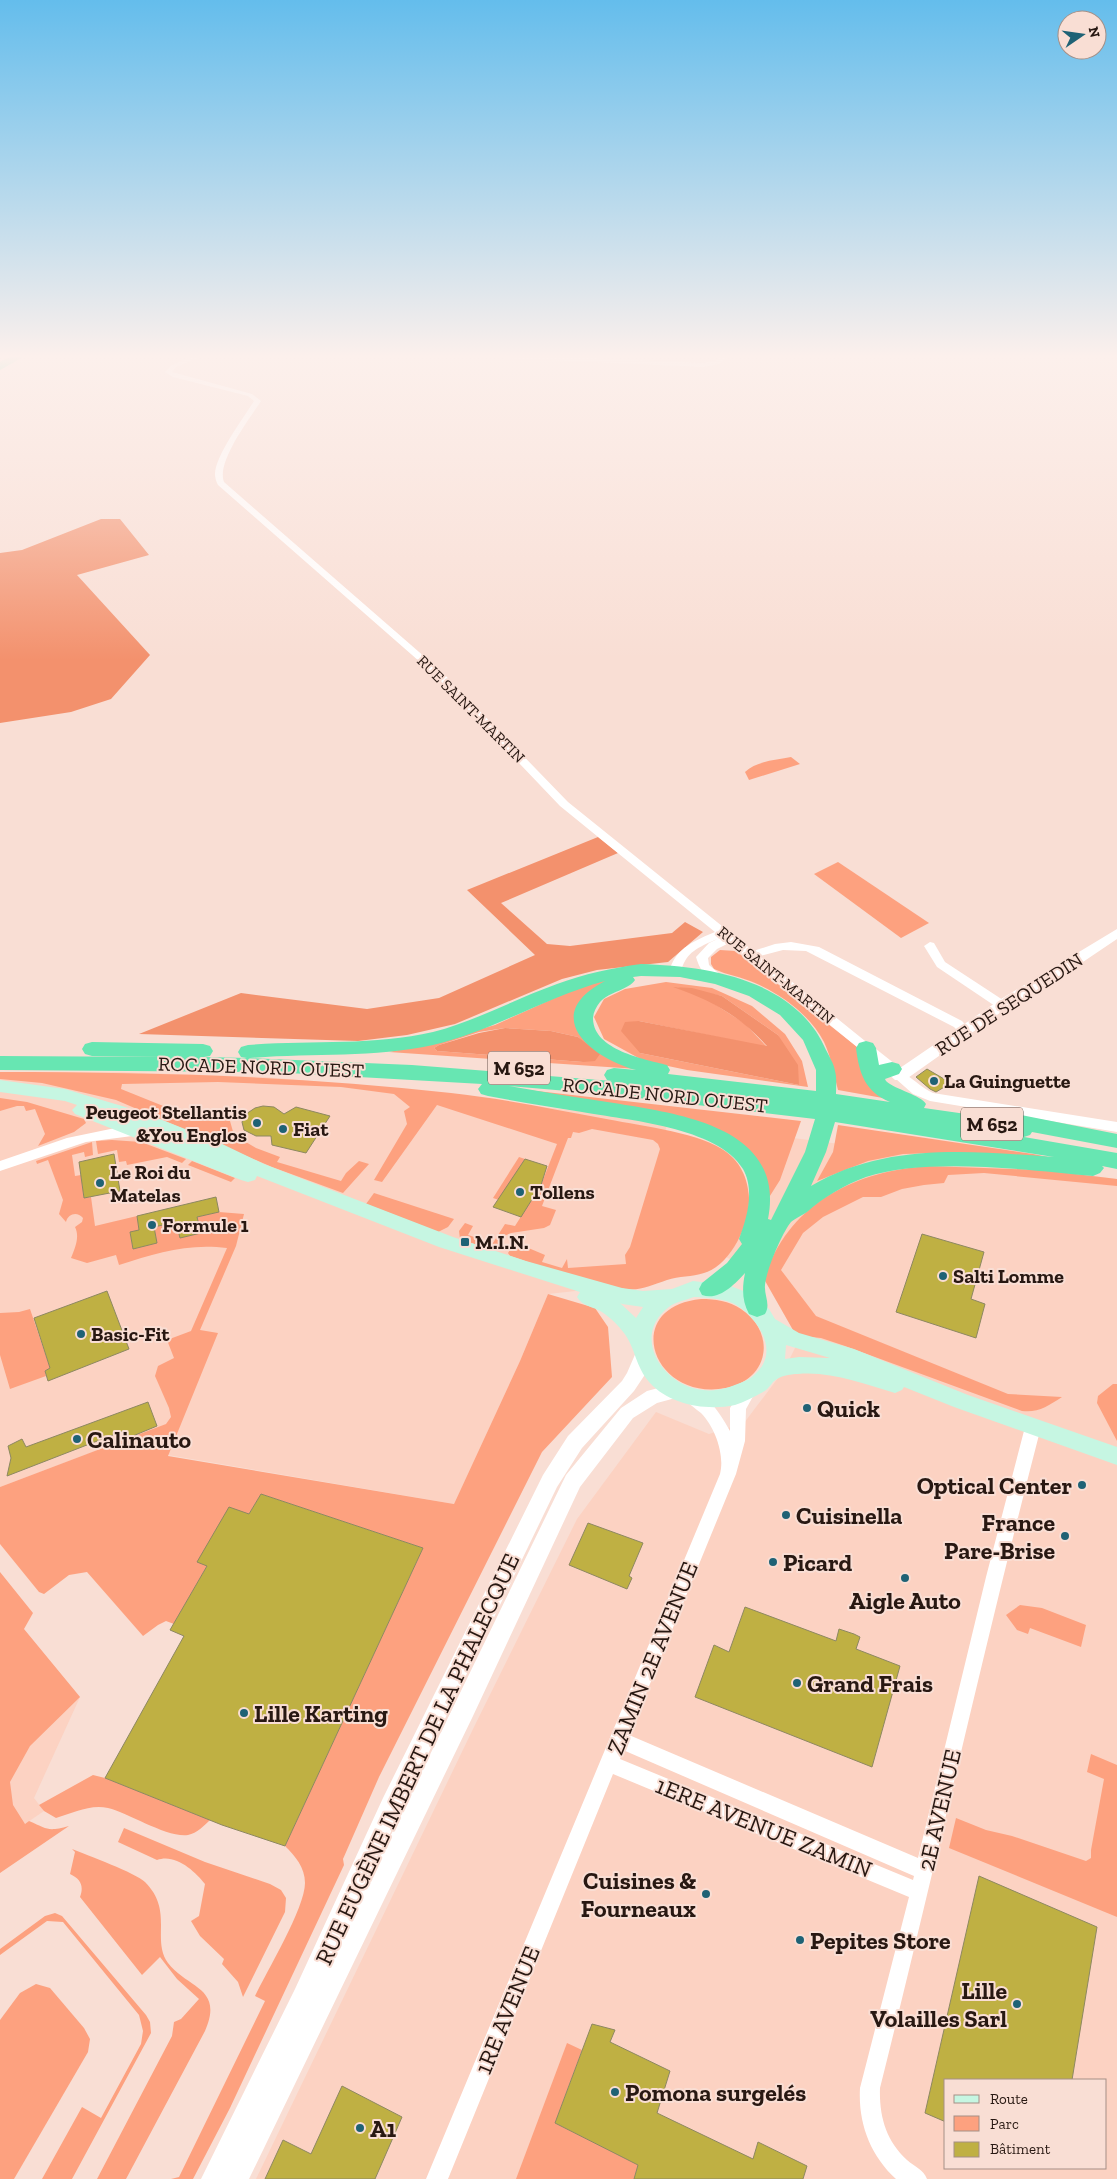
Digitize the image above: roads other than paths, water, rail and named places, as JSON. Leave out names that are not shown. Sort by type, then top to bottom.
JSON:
[{"type":"highway","points":[[248,1052],[294,1048],[377,1048],[415,1042],[477,1025],[561,989],[594,978],[634,970],[676,969],[757,992],[791,1016],[814,1043],[824,1069],[827,1092],[823,1129],[817,1149],[757,1269],[752,1287],[764,1317]]},
{"type":"highway","points":[[710,1289],[730,1276],[741,1262],[784,1191],[805,1144],[812,1119],[814,1095],[813,1075],[800,1042],[774,1014],[743,994],[708,979],[654,977],[633,979],[612,985],[592,997],[585,1008],[586,1031],[607,1052],[635,1064],[789,1102]]},
{"type":"highway","points":[[866,1048],[872,1078],[881,1089],[916,1104],[1016,1121],[1117,1142]]},
{"type":"highway","name":"ROCADE NORD OUEST","points":[[0,1050],[133,1049],[248,1052],[352,1056],[572,1072],[866,1112],[1023,1130],[1117,1147]]},
{"type":"highway","name":"ROCADE NORD OUEST","points":[[0,1063],[310,1067],[789,1102]]},
{"type":"highway","points":[[310,1067],[362,1076],[488,1089],[672,1122],[704,1131],[738,1150],[747,1159],[758,1179],[759,1208],[756,1224],[741,1262]]},
{"type":"highway","points":[[872,1078],[883,1071],[896,1073]]},
{"type":"highway","name":"ROCADE NORD OUEST","points":[[866,1112],[1117,1161]]},
{"type":"highway","points":[[782,1220],[800,1204],[826,1186],[859,1171],[894,1162],[948,1159],[1040,1164],[1117,1171]]},
{"type":"main road","points":[[0,1086],[64,1095],[136,1116],[212,1147],[257,1169],[432,1237],[496,1259],[618,1295],[643,1299],[670,1296],[693,1289],[710,1289],[739,1296],[792,1339],[847,1355],[960,1401],[1117,1456]]},
{"type":"main road","points":[[0,1092],[44,1100],[107,1120],[440,1251],[604,1302],[620,1313],[642,1347],[653,1373],[683,1393],[720,1399],[748,1391],[768,1374],[788,1365],[810,1364],[850,1372],[960,1401]]},
{"type":"main road","points":[[642,1347],[642,1327],[648,1314],[670,1296]]},
{"type":"main road","points":[[764,1317],[775,1337],[776,1350],[774,1362],[768,1374]]},
{"type":"street","name":"RUE SAINT-MARTIN","points":[[224,457],[219,467],[218,476],[221,483],[439,674],[564,804],[896,1073]]},
{"type":"street","name":"RUE DE SEQUEDIN","points":[[896,1073],[965,1031],[1002,1005],[1081,958],[1117,932]]},
{"type":"street","points":[[676,969],[679,960],[687,952],[726,935]]},
{"type":"street","points":[[708,979],[702,957],[726,935]]},
{"type":"street","points":[[751,956],[780,946],[810,948],[830,956],[950,1020],[965,1031]]},
{"type":"street","points":[[930,946],[941,964],[1002,1005]]},
{"type":"street","points":[[896,1073],[917,1091],[930,1097],[1117,1127]]},
{"type":"street","points":[[42,1152],[84,1133],[107,1120],[119,1116],[136,1116]]},
{"type":"street","points":[[0,1166],[110,1133],[143,1134]]},
{"type":"street","name":"RUE EUGÈNE IMBERT DE LA PHALECQUE","points":[[214,2179],[304,1998],[392,1806],[550,1481],[575,1442],[628,1386],[637,1371],[642,1347]]},
{"type":"street","name":"ZAMIN 2E AVENUE","points":[[576,1842],[728,1474],[738,1441],[738,1408],[748,1391]]},
{"type":"street","name":"RUE EUGÈNE IMBERT DE LA PHALECQUE","points":[[235,2179],[461,1718],[573,1481],[627,1413],[653,1396],[683,1393]]},
{"type":"street","name":"ZAMIN 2E AVENUE","points":[[683,1393],[707,1408],[722,1430],[726,1441],[728,1474]]},
{"type":"street","name":"2E AVENUE","points":[[916,2179],[899,2167],[883,2147],[873,2123],[869,2104],[870,2088],[920,1892],[994,1576],[1033,1427]]},
{"type":"street","name":"1ERE AVENUE ZAMIN","points":[[618,1739],[925,1871]]},
{"type":"street","name":"1ERE AVENUE ZAMIN","points":[[608,1763],[920,1892]]},
{"type":"street","name":"1RE AVENUE","points":[[437,2179],[576,1842]]},
{"type":"place","name":"La Guinguette","points":[[934,1081]]},
{"type":"place","name":"Peugeot Stellantis &You Englos","points":[[257,1123]]},
{"type":"place","name":"Fiat","points":[[283,1129]]},
{"type":"place","name":"Le Roi du Matelas","points":[[100,1183]]},
{"type":"place","name":"Tollens","points":[[520,1192]]},
{"type":"place","name":"Formule 1","points":[[152,1225]]},
{"type":"place","name":"M.I.N.","points":[[465,1242]]},
{"type":"place","name":"Salti Lomme","points":[[943,1276]]},
{"type":"place","name":"Basic-Fit","points":[[81,1334]]},
{"type":"place","name":"Quick","points":[[807,1408]]},
{"type":"place","name":"Calinauto","points":[[77,1439]]},
{"type":"place","name":"Optical Center","points":[[1082,1485]]},
{"type":"place","name":"Cuisinella","points":[[786,1515]]},
{"type":"place","name":"France Pare-Brise","points":[[1065,1536]]},
{"type":"place","name":"Picard","points":[[773,1562]]},
{"type":"place","name":"Aigle Auto","points":[[905,1578]]},
{"type":"place","name":"Grand Frais","points":[[797,1683]]},
{"type":"place","name":"Lille Karting","points":[[244,1713]]},
{"type":"place","name":"Cuisines & Fourneaux","points":[[706,1894]]},
{"type":"place","name":"Pepites Store","points":[[800,1940]]},
{"type":"place","name":"Lille Volailles Sarl","points":[[1017,2004]]},
{"type":"place","name":"Pomona surgelés","points":[[615,2092]]},
{"type":"place","name":"A1","points":[[360,2128]]}]
